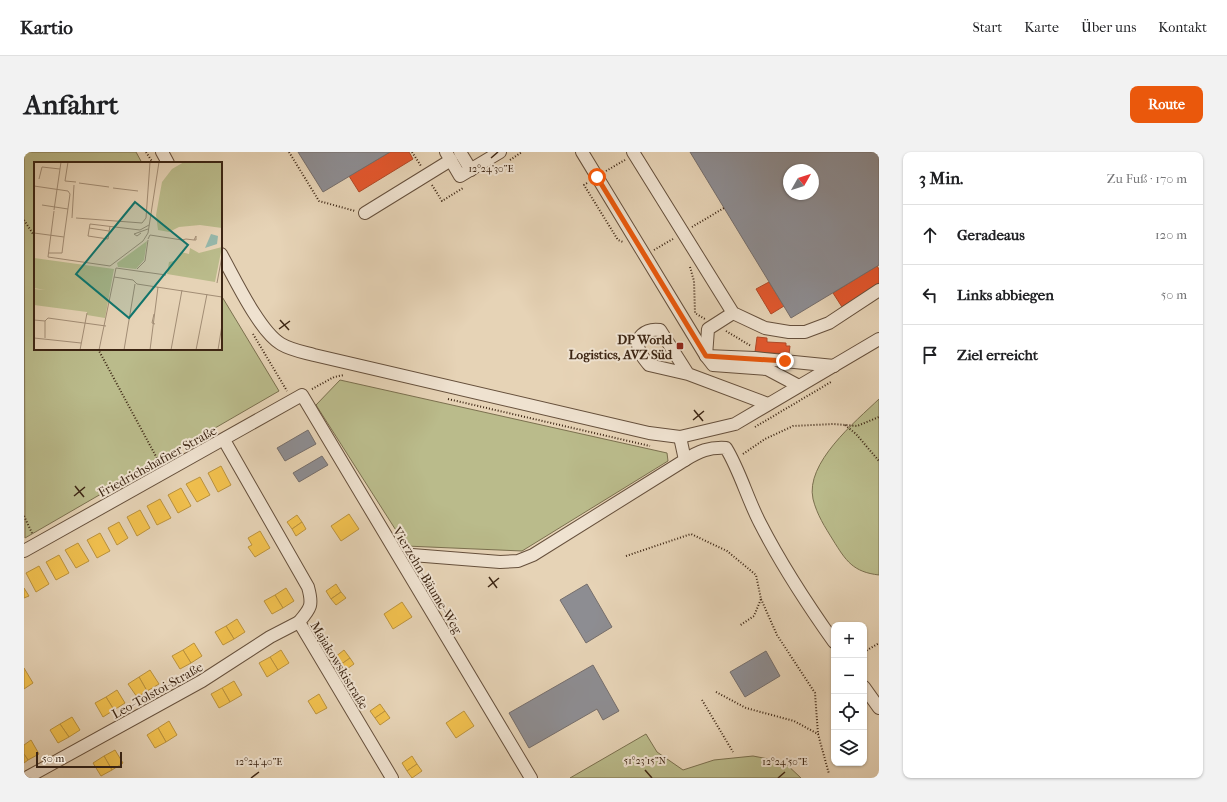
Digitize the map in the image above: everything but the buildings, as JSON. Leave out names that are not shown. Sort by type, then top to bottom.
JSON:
[{"type":"street","points":[[162,152],[167,162]]},
{"type":"street","points":[[460,152],[471,170]]},
{"type":"street","points":[[365,213],[448,156],[460,176],[500,152]]},
{"type":"street","points":[[582,152],[706,356],[713,364],[767,369],[799,386]]},
{"type":"street","points":[[633,152],[733,313],[765,328],[789,332],[805,332],[829,323],[879,290]]},
{"type":"street","points":[[222,256],[269,333],[281,344],[296,350],[649,434],[680,437],[735,424],[879,339]]},
{"type":"street","points":[[706,356],[708,329],[733,313]]},
{"type":"street","points":[[706,356],[750,358],[834,366]]},
{"type":"street","points":[[688,374],[768,404]]},
{"type":"street","name":"Friedrichshafner Straße","points":[[24,551],[297,398]]},
{"type":"street","name":"Vierzehn-Bäume-Weg","points":[[297,398],[531,778]]},
{"type":"street","points":[[680,437],[685,460]]},
{"type":"street","name":"Majakowskistraße","points":[[224,440],[308,587],[311,599],[310,610],[299,622],[392,778]]},
{"type":"street","points":[[412,555],[500,562],[518,561],[533,555],[698,452],[711,447],[726,448],[733,460],[760,524],[802,595],[831,638]]},
{"type":"street","name":"Leo-Tolstoi-Straße","points":[[26,778],[202,681],[270,637],[299,622]]},
{"type":"street","points":[[867,691],[879,708]]},
{"type":"path","points":[[146,152],[151,162]]},
{"type":"path","points":[[289,152],[319,201],[365,213]]},
{"type":"path","points":[[24,220],[34,235]]},
{"type":"path","points":[[688,262],[694,281],[695,313],[751,346],[750,358]]},
{"type":"path","points":[[253,333],[297,398]]},
{"type":"path","points":[[99,350],[165,473]]},
{"type":"path","points":[[733,460],[765,439],[793,426],[857,426],[879,417]]},
{"type":"path","points":[[845,425],[856,434],[879,461]]},
{"type":"path","points":[[24,516],[37,543]]},
{"type":"path","points":[[626,556],[691,534],[727,551],[756,575],[761,599],[777,636],[815,693],[818,734],[829,774]]},
{"type":"path","points":[[739,626],[754,616],[761,599]]},
{"type":"path","points":[[867,650],[879,643]]},
{"type":"path","points":[[716,692],[746,708],[794,721],[818,734]]},
{"type":"path","points":[[702,700],[733,752]]},
{"type":"green space","points":[[24,152],[136,152],[141,162],[34,162],[34,350],[222,350],[222,297],[279,391],[25,538]]},
{"type":"green space","points":[[340,380],[667,453],[668,461],[522,551],[406,546],[316,405]]},
{"type":"green space","points":[[879,399],[879,575],[856,568],[846,560],[824,526],[813,499],[813,485],[817,471],[834,444],[857,419]]},
{"type":"green space","points":[[646,734],[657,752],[683,770],[714,760],[753,756],[784,762],[801,778],[570,778]]},
{"type":"place","name":"DP World Logistics, AVZ Süd","points":[[680,346]]},
{"type":"route","points":[[597,177],[706,356],[785,361]]}]
